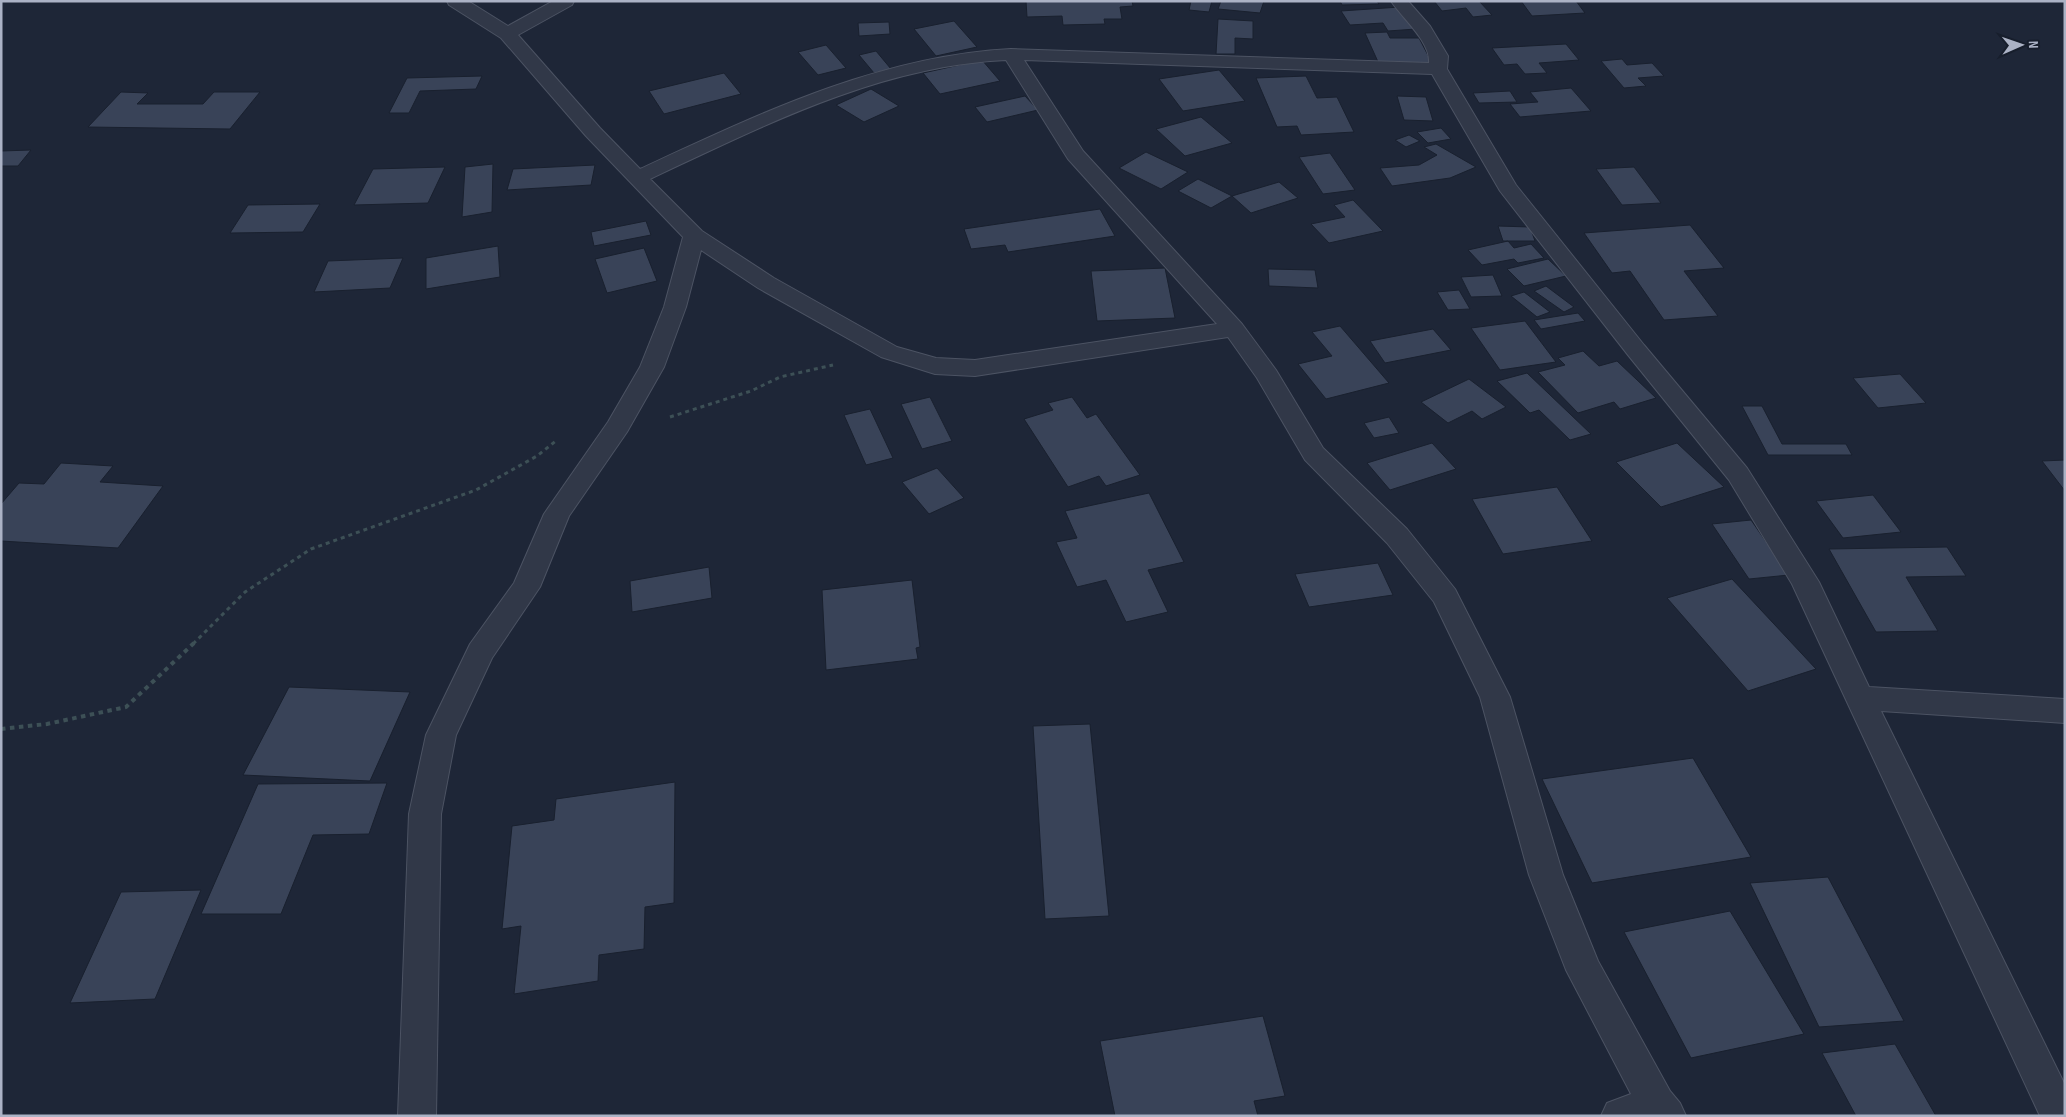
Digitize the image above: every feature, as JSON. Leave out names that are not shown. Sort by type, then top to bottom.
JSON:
[{"type":"street","points":[[455,1],[507,34],[593,132],[694,236],[766,283],[889,352],[935,366],[976,368],[1234,329]]},
{"type":"street","points":[[507,34],[566,1]]},
{"type":"street","points":[[1399,1],[1424,30],[1439,56],[1438,69],[1506,187],[1738,474],[1805,582],[1859,698],[2061,1112]]},
{"type":"street","points":[[638,177],[752,126],[847,87],[902,70],[962,58],[1011,54],[1438,69]]},
{"type":"street","points":[[1011,54],[1075,155],[1234,329],[1267,375],[1314,454],[1397,536],[1445,596],[1495,697],[1546,875],[1584,970],[1662,1110],[1620,1116]]},
{"type":"street","points":[[417,1116],[425,814],[441,735],[480,652],[526,587],[557,514],[618,426],[652,367],[675,308],[694,236]]},
{"type":"street","points":[[1859,698],[2065,711]]},
{"type":"path","points":[[618,426],[667,418],[751,390],[780,377],[889,352]]},
{"type":"path","points":[[1,729],[47,724],[126,707],[245,592],[311,549],[476,490],[537,456],[559,439]]},
{"type":"building","points":[[1026,1],[1132,1],[1133,6],[1120,7],[1122,19],[1104,19],[1105,24],[1063,25],[1062,16],[1027,17]]},
{"type":"building","points":[[1191,1],[1212,1],[1209,12],[1189,10]]},
{"type":"building","points":[[1221,1],[1264,1],[1260,13],[1218,9]]},
{"type":"building","points":[[1340,1],[1377,1],[1379,4],[1342,5]]},
{"type":"building","points":[[1434,1],[1479,1],[1492,15],[1473,17],[1466,8],[1442,11]]},
{"type":"building","points":[[1521,1],[1576,1],[1585,13],[1532,16]]},
{"type":"building","points":[[1400,7],[1416,29],[1388,31],[1383,23],[1350,25],[1341,11]]},
{"type":"building","points":[[1218,19],[1253,21],[1253,39],[1235,38],[1235,54],[1216,54]]},
{"type":"building","points":[[954,21],[977,47],[936,56],[914,29]]},
{"type":"building","points":[[889,22],[890,34],[859,36],[858,23]]},
{"type":"building","points":[[1387,32],[1390,38],[1419,38],[1432,63],[1379,64],[1365,33]]},
{"type":"building","points":[[1566,44],[1579,60],[1539,63],[1547,73],[1525,74],[1517,64],[1504,65],[1492,48]]},
{"type":"building","points":[[826,45],[846,68],[818,75],[798,52]]},
{"type":"building","points":[[876,51],[891,69],[874,73],[859,55]]},
{"type":"building","points":[[1622,59],[1627,65],[1652,63],[1664,76],[1638,78],[1646,86],[1624,88],[1601,61]]},
{"type":"building","points":[[982,60],[1000,81],[940,94],[923,73]]},
{"type":"building","points":[[1219,70],[1245,101],[1183,111],[1159,79]]},
{"type":"building","points":[[724,73],[741,94],[664,114],[649,91]]},
{"type":"building","points":[[482,76],[476,89],[420,91],[409,113],[389,113],[407,78]]},
{"type":"building","points":[[1306,76],[1317,98],[1337,97],[1354,132],[1301,135],[1297,126],[1277,127],[1256,78]]},
{"type":"building","points":[[1571,88],[1591,111],[1520,117],[1510,104],[1538,102],[1530,92]]},
{"type":"building","points":[[871,89],[899,106],[864,122],[836,105]]},
{"type":"building","points":[[1510,91],[1517,102],[1479,103],[1473,93]]},
{"type":"building","points":[[121,92],[148,93],[137,104],[203,104],[214,92],[260,92],[230,129],[88,127]]},
{"type":"building","points":[[1025,96],[1038,110],[987,122],[975,107]]},
{"type":"building","points":[[1397,96],[1426,97],[1433,121],[1404,120]]},
{"type":"building","points":[[1201,117],[1232,143],[1185,156],[1156,129]]},
{"type":"building","points":[[1441,128],[1451,139],[1428,143],[1417,132]]},
{"type":"building","points":[[1409,135],[1420,141],[1406,147],[1395,140]]},
{"type":"building","points":[[1436,144],[1476,167],[1450,178],[1392,186],[1380,168],[1419,165],[1437,155],[1424,147]]},
{"type":"building","points":[[31,150],[18,166],[1,166],[1,151]]},
{"type":"building","points":[[1146,152],[1188,172],[1161,189],[1119,168]]},
{"type":"building","points":[[1330,153],[1355,190],[1323,194],[1299,157]]},
{"type":"building","points":[[493,164],[492,212],[462,217],[465,167]]},
{"type":"building","points":[[595,165],[591,185],[507,190],[513,169]]},
{"type":"building","points":[[445,167],[428,203],[354,205],[373,169]]},
{"type":"building","points":[[1634,167],[1661,203],[1622,205],[1596,169]]},
{"type":"building","points":[[1198,179],[1232,196],[1211,208],[1178,191]]},
{"type":"building","points":[[1279,182],[1298,198],[1251,213],[1232,196]]},
{"type":"building","points":[[1353,200],[1383,231],[1329,243],[1311,224],[1345,217],[1334,205]]},
{"type":"building","points":[[320,204],[303,232],[230,233],[248,205]]},
{"type":"building","points":[[1100,209],[1115,236],[1008,252],[1005,245],[971,249],[964,229]]},
{"type":"building","points":[[646,221],[651,235],[594,246],[591,232]]},
{"type":"building","points":[[1690,225],[1724,268],[1684,271],[1718,316],[1664,320],[1630,271],[1612,273],[1584,233]]},
{"type":"building","points":[[1498,226],[1530,227],[1535,241],[1503,241]]},
{"type":"building","points":[[1508,241],[1514,248],[1531,244],[1544,258],[1518,263],[1514,259],[1482,265],[1468,250]]},
{"type":"building","points":[[498,246],[500,277],[426,289],[426,258]]},
{"type":"building","points":[[644,248],[657,281],[607,293],[595,259]]},
{"type":"building","points":[[403,258],[390,288],[314,292],[328,261]]},
{"type":"building","points":[[1548,259],[1566,276],[1524,286],[1507,269]]},
{"type":"building","points":[[1165,268],[1175,318],[1097,321],[1091,271]]},
{"type":"building","points":[[1268,269],[1315,270],[1318,288],[1269,286]]},
{"type":"building","points":[[1493,275],[1502,296],[1471,297],[1461,277]]},
{"type":"building","points":[[1546,286],[1574,307],[1564,312],[1534,291]]},
{"type":"building","points":[[1459,290],[1470,309],[1448,310],[1437,292]]},
{"type":"building","points":[[1524,292],[1550,312],[1537,317],[1511,296]]},
{"type":"building","points":[[1578,313],[1585,321],[1541,329],[1534,320]]},
{"type":"building","points":[[1525,321],[1556,362],[1500,370],[1471,328]]},
{"type":"building","points":[[1340,326],[1389,383],[1326,399],[1298,364],[1332,356],[1312,332]]},
{"type":"building","points":[[1433,329],[1451,350],[1385,363],[1370,341]]},
{"type":"building","points":[[1583,351],[1599,366],[1617,361],[1656,398],[1620,409],[1614,402],[1578,413],[1538,372],[1565,365],[1558,358]]},
{"type":"building","points":[[1527,373],[1591,434],[1570,440],[1539,410],[1530,413],[1497,381]]},
{"type":"building","points":[[1900,374],[1926,403],[1878,408],[1853,378]]},
{"type":"building","points":[[1469,379],[1506,407],[1482,419],[1472,411],[1448,423],[1421,402]]},
{"type":"building","points":[[930,397],[952,441],[922,449],[901,404]]},
{"type":"building","points":[[1072,397],[1087,418],[1096,414],[1140,475],[1106,486],[1099,476],[1068,487],[1024,419],[1053,410],[1048,403]]},
{"type":"building","points":[[1742,406],[1762,406],[1782,444],[1846,444],[1852,455],[1768,455]]},
{"type":"building","points":[[870,409],[893,458],[866,465],[844,415]]},
{"type":"building","points":[[1389,417],[1399,433],[1374,438],[1364,423]]},
{"type":"building","points":[[1432,443],[1456,469],[1390,490],[1367,463]]},
{"type":"building","points":[[1677,443],[1724,487],[1661,507],[1616,462]]},
{"type":"building","points":[[2065,460],[2065,491],[2042,461]]},
{"type":"building","points":[[61,463],[113,466],[100,482],[163,486],[118,548],[1,541],[1,504],[19,483],[44,484]]},
{"type":"building","points":[[937,468],[964,498],[929,514],[902,482]]},
{"type":"building","points":[[1557,487],[1592,541],[1503,554],[1472,499]]},
{"type":"building","points":[[1149,493],[1184,562],[1148,570],[1168,612],[1126,622],[1106,580],[1077,587],[1056,542],[1077,538],[1065,511]]},
{"type":"building","points":[[1873,495],[1901,532],[1843,538],[1816,501]]},
{"type":"building","points":[[1751,520],[1789,575],[1749,579],[1712,524]]},
{"type":"building","points":[[1947,547],[1966,576],[1906,577],[1938,631],[1876,632],[1829,549]]},
{"type":"building","points":[[1378,563],[1393,595],[1309,607],[1295,574]]},
{"type":"building","points":[[709,567],[712,598],[632,612],[630,581]]},
{"type":"building","points":[[1732,579],[1816,669],[1748,691],[1667,598]]},
{"type":"building","points":[[912,580],[920,647],[916,648],[918,659],[826,670],[822,590]]},
{"type":"building","points":[[289,687],[410,692],[370,781],[243,775]]},
{"type":"building","points":[[1090,724],[1109,916],[1045,919],[1033,726]]},
{"type":"building","points":[[1693,758],[1751,857],[1592,883],[1542,779]]},
{"type":"building","points":[[675,782],[674,903],[645,907],[644,949],[599,955],[598,981],[514,994],[521,926],[502,929],[512,826],[554,820],[556,799]]},
{"type":"building","points":[[387,783],[369,834],[313,835],[281,914],[201,914],[258,784]]},
{"type":"building","points":[[1828,877],[1904,1021],[1819,1027],[1750,883]]},
{"type":"building","points":[[201,890],[155,999],[70,1003],[121,892]]},
{"type":"building","points":[[1730,911],[1804,1034],[1691,1058],[1624,932]]},
{"type":"building","points":[[1263,1016],[1285,1096],[1254,1101],[1258,1116],[1115,1116],[1100,1041]]},
{"type":"building","points":[[1895,1044],[1936,1116],[1856,1116],[1822,1053]]}]
